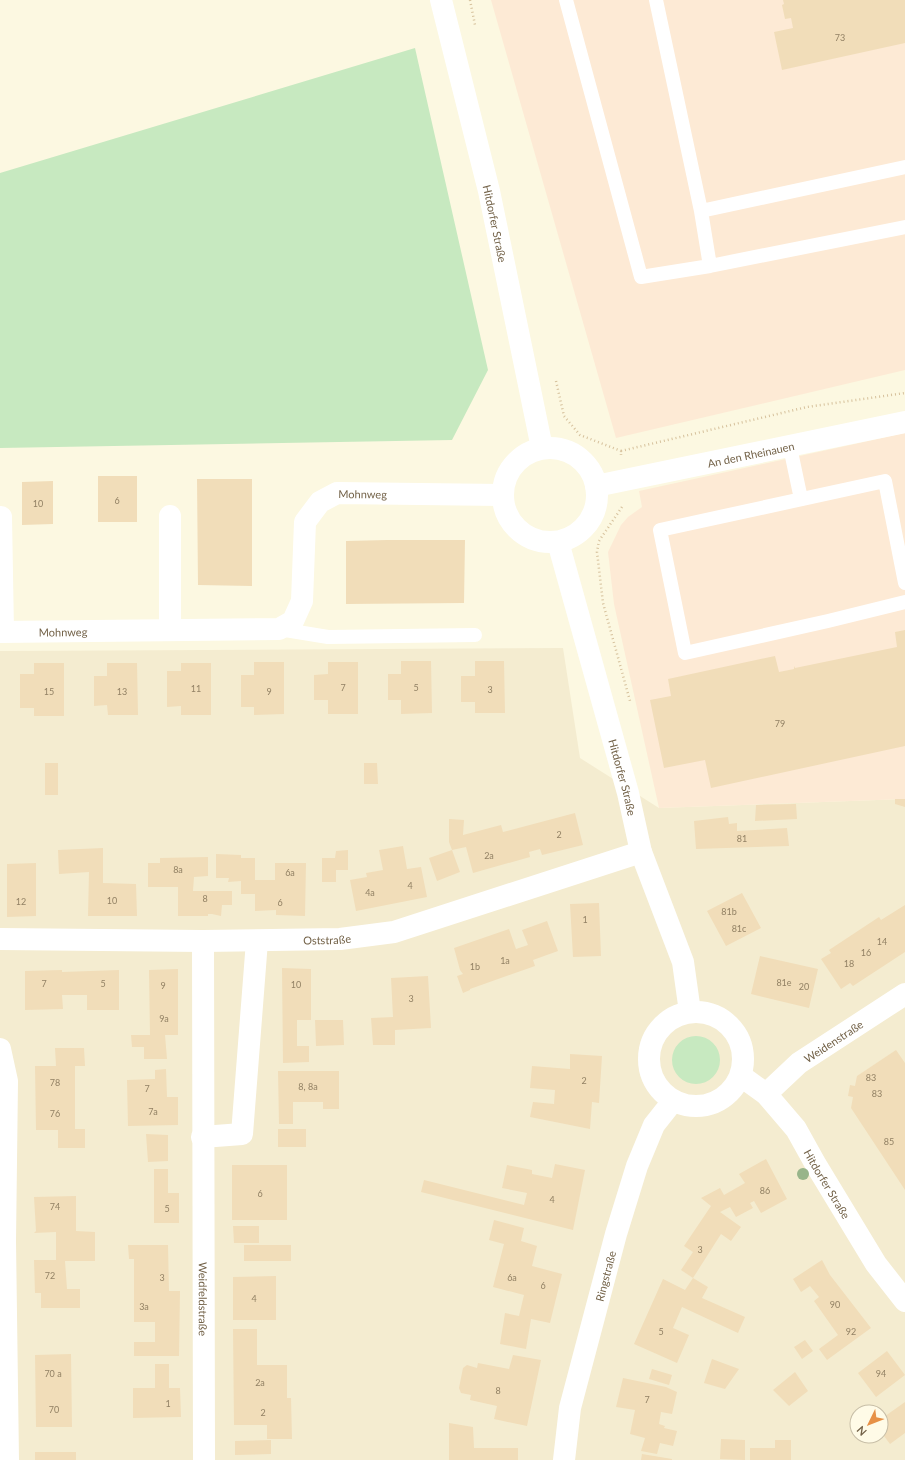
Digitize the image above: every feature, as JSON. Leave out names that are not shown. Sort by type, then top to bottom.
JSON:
[{"type":"street","name":"Hitdorfer Straße","points":[[441,0],[489,191],[542,448]]},
{"type":"street","name":"An den Rheinauen","points":[[596,486],[625,482],[905,422]]},
{"type":"street","points":[[542,448],[556,448],[570,452],[582,461],[591,472],[596,486],[597,501],[593,516],[584,528],[572,537],[558,542],[542,542],[526,536],[513,526],[505,511],[502,495],[505,479],[513,464],[526,453],[542,448]]},
{"type":"street","name":"Mohnweg","points":[[1,517],[2,632],[279,629],[293,621],[302,601],[305,522],[320,502],[337,493],[502,495]]},
{"type":"street","points":[[170,516],[170,630]]},
{"type":"street","name":"Hitdorfer Straße","points":[[558,542],[628,793],[641,852],[683,962],[690,1012]]},
{"type":"street","name":"Oststraße","points":[[0,939],[258,941],[340,939],[394,932],[641,852]]},
{"type":"street","name":"Weidfeldstraße","points":[[203,941],[202,1137],[204,1460]]},
{"type":"street","points":[[202,1137],[242,1134],[258,941]]},
{"type":"street","name":"Weidenstraße","points":[[766,1094],[799,1063],[905,994]]},
{"type":"street","points":[[690,1012],[706,1012],[722,1018],[734,1030],[742,1044],[744,1060],[741,1076],[730,1093],[713,1104],[693,1107],[673,1101],[658,1088],[650,1070],[649,1050],[657,1032],[671,1018],[690,1012]]},
{"type":"street","points":[[0,1049],[7,1081],[5,1240],[8,1460]]},
{"type":"street","name":"Hitdorfer Straße","points":[[741,1076],[766,1094],[796,1129],[876,1264],[905,1301]]},
{"type":"street","name":"Ringstraße","points":[[564,1460],[570,1408],[616,1234],[637,1166],[654,1125],[673,1101]]},
{"type":"lane","points":[[566,0],[641,277],[710,266],[905,227]]},
{"type":"lane","points":[[657,0],[701,211],[710,266]]},
{"type":"lane","points":[[701,211],[905,167]]},
{"type":"lane","points":[[790,446],[802,499]]},
{"type":"lane","points":[[905,583],[885,481],[660,530],[685,653],[905,602]]},
{"type":"lane","name":"Mohnweg","points":[[279,629],[328,638],[475,635]]},
{"type":"path","points":[[564,416],[580,435],[621,450],[807,407],[905,393]]},
{"type":"path","points":[[621,450],[625,482],[624,504],[599,541],[597,552],[603,603],[631,706]]},
{"type":"shaded area","points":[[491,0],[905,0],[905,370],[616,438]]},
{"type":"shaded area","points":[[905,433],[905,799],[659,808],[614,604],[608,552],[621,525],[628,517],[642,507],[639,491]]},
{"type":"shaded area","points":[[563,648],[580,758],[659,808],[905,799],[905,1460],[0,1460],[0,651]]},
{"type":"green space","points":[[415,48],[488,370],[452,440],[0,448],[0,173]]},
{"type":"green space","points":[[691,1036],[701,1036],[713,1043],[720,1055],[720,1065],[713,1077],[701,1084],[691,1084],[683,1080],[676,1073],[672,1065],[672,1055],[676,1047],[683,1040]]},
{"type":"building","points":[[783,0],[905,0],[905,43],[782,70],[774,32],[793,28],[791,18],[785,19],[782,5],[784,4]]},
{"type":"building","points":[[98,476],[137,476],[137,522],[98,522]]},
{"type":"building","points":[[197,479],[252,479],[252,586],[198,585]]},
{"type":"building","points":[[53,481],[53,524],[22,525],[22,482]]},
{"type":"building","points":[[465,540],[464,603],[346,604],[346,541]]},
{"type":"building","points":[[905,630],[905,746],[711,788],[705,760],[664,768],[650,700],[671,696],[668,679],[775,656],[779,672],[794,669],[794,666],[795,668],[897,647],[895,632]]},
{"type":"building","points":[[401,661],[431,661],[432,713],[401,714],[401,700],[388,700],[388,674],[401,674]]},
{"type":"building","points":[[475,661],[504,661],[505,713],[475,713],[475,702],[461,702],[461,676],[475,676]]},
{"type":"building","points":[[254,662],[284,662],[284,714],[254,715],[254,707],[241,707],[241,675],[254,675]]},
{"type":"building","points":[[328,662],[358,662],[358,714],[328,714],[328,700],[314,700],[314,675],[328,674]]},
{"type":"building","points":[[34,663],[64,663],[64,716],[34,716],[34,708],[20,708],[20,674],[34,674]]},
{"type":"building","points":[[107,663],[137,663],[138,715],[108,715],[107,705],[94,706],[94,676],[107,676]]},
{"type":"building","points":[[181,663],[211,663],[211,715],[181,715],[181,706],[167,707],[167,671],[181,671]]},
{"type":"building","points":[[45,763],[58,763],[58,795],[45,795]]},
{"type":"building","points":[[364,763],[377,763],[378,784],[364,784]]},
{"type":"building","points":[[895,799],[905,799],[905,807],[895,804]]},
{"type":"building","points":[[796,804],[797,819],[755,821],[756,805]]},
{"type":"building","points":[[575,813],[583,845],[542,855],[540,849],[529,852],[530,857],[473,873],[466,847],[452,850],[449,842],[449,819],[464,820],[463,835],[501,825],[503,832]]},
{"type":"building","points":[[728,817],[729,824],[737,823],[737,831],[787,828],[789,846],[696,849],[694,821]]},
{"type":"building","points":[[403,846],[407,869],[421,867],[427,897],[356,911],[350,880],[367,877],[366,873],[383,870],[379,850]]},
{"type":"building","points":[[103,848],[103,883],[136,884],[137,916],[88,916],[89,872],[59,874],[58,850]]},
{"type":"building","points":[[348,850],[348,870],[336,870],[336,882],[322,882],[322,858],[335,858],[336,851]]},
{"type":"building","points":[[452,850],[460,872],[437,881],[429,858]]},
{"type":"building","points":[[216,854],[241,855],[241,858],[255,858],[255,880],[275,880],[275,863],[306,863],[305,916],[276,915],[276,910],[255,911],[255,894],[241,894],[241,881],[228,882],[229,878],[216,878]]},
{"type":"building","points":[[208,857],[208,876],[194,877],[193,891],[232,891],[232,905],[222,905],[221,916],[208,914],[208,916],[178,916],[178,887],[148,887],[148,863],[160,863],[160,858]]},
{"type":"building","points":[[36,863],[36,916],[7,917],[7,864]]},
{"type":"building","points":[[742,893],[761,928],[726,946],[707,911]]},
{"type":"building","points":[[599,903],[601,956],[573,957],[570,904]]},
{"type":"building","points":[[905,905],[905,952],[853,986],[850,983],[841,989],[821,959],[831,953],[829,950],[879,917],[881,920]]},
{"type":"building","points":[[547,921],[558,951],[533,960],[535,966],[470,989],[463,993],[457,976],[463,974],[460,970],[454,948],[509,929],[516,949],[528,945],[522,930]]},
{"type":"building","points":[[760,956],[818,969],[809,1008],[751,994]]},
{"type":"building","points":[[282,968],[311,969],[311,1020],[297,1020],[297,1046],[309,1046],[309,1062],[283,1063]]},
{"type":"building","points":[[178,969],[178,1035],[165,1035],[167,1059],[144,1059],[144,1047],[132,1047],[131,1035],[150,1035],[149,970]]},
{"type":"building","points":[[62,970],[62,972],[119,970],[119,1010],[87,1010],[87,995],[62,995],[63,1009],[25,1010],[25,971]]},
{"type":"building","points":[[428,976],[431,1028],[395,1030],[395,1045],[373,1045],[371,1018],[393,1017],[391,978]]},
{"type":"building","points":[[315,1020],[343,1020],[344,1045],[316,1046]]},
{"type":"building","points":[[55,1048],[84,1048],[85,1066],[75,1066],[75,1129],[85,1129],[85,1148],[58,1148],[58,1130],[36,1130],[35,1066],[56,1066]]},
{"type":"building","points":[[896,1050],[905,1063],[905,1190],[851,1108],[853,1097],[848,1096],[850,1085],[855,1086],[857,1076]]},
{"type":"building","points":[[570,1054],[602,1056],[599,1103],[592,1102],[590,1129],[530,1117],[533,1102],[554,1104],[555,1090],[530,1088],[532,1066],[570,1069]]},
{"type":"building","points":[[166,1069],[167,1097],[178,1097],[178,1125],[128,1126],[127,1080],[155,1079],[155,1070]]},
{"type":"building","points":[[278,1071],[339,1071],[339,1109],[323,1109],[323,1102],[293,1102],[293,1124],[279,1124]]},
{"type":"building","points":[[278,1129],[306,1129],[306,1147],[278,1147]]},
{"type":"building","points":[[146,1134],[168,1135],[168,1161],[148,1162]]},
{"type":"building","points":[[766,1159],[787,1199],[761,1213],[754,1201],[750,1203],[753,1208],[736,1217],[730,1207],[720,1212],[741,1227],[731,1241],[721,1234],[693,1278],[681,1270],[693,1252],[684,1246],[711,1206],[701,1198],[720,1188],[724,1195],[745,1183],[739,1174]]},
{"type":"building","points":[[555,1164],[585,1170],[573,1230],[421,1192],[424,1180],[524,1205],[527,1193],[502,1188],[507,1165],[532,1170],[532,1174],[552,1178]]},
{"type":"building","points":[[232,1165],[287,1165],[287,1220],[232,1220]]},
{"type":"building","points":[[154,1169],[168,1169],[168,1193],[179,1193],[179,1223],[154,1223]]},
{"type":"building","points":[[76,1196],[76,1231],[95,1232],[95,1261],[65,1261],[67,1289],[80,1289],[80,1308],[41,1308],[41,1293],[35,1293],[34,1260],[56,1260],[56,1232],[34,1233],[36,1231],[34,1197]]},
{"type":"building","points":[[494,1220],[524,1228],[521,1241],[537,1246],[532,1266],[562,1274],[550,1323],[531,1319],[526,1349],[500,1344],[505,1313],[519,1316],[524,1295],[493,1287],[504,1244],[489,1240]]},
{"type":"building","points":[[233,1226],[259,1226],[259,1243],[234,1243]]},
{"type":"building","points":[[128,1245],[168,1245],[169,1291],[180,1291],[179,1356],[134,1356],[134,1342],[155,1342],[155,1322],[134,1322],[134,1259],[129,1259]]},
{"type":"building","points":[[244,1245],[291,1245],[291,1261],[244,1261]]},
{"type":"building","points":[[822,1260],[830,1275],[871,1328],[827,1360],[819,1349],[838,1335],[814,1301],[819,1297],[810,1286],[801,1292],[793,1279]]},
{"type":"building","points":[[276,1276],[276,1320],[233,1320],[233,1277]]},
{"type":"building","points":[[693,1278],[708,1287],[702,1298],[745,1317],[738,1333],[682,1307],[673,1328],[689,1335],[677,1363],[634,1344],[663,1279],[685,1290]]},
{"type":"building","points":[[233,1329],[257,1329],[257,1365],[287,1365],[287,1398],[291,1398],[292,1439],[267,1439],[267,1425],[234,1425]]},
{"type":"building","points":[[805,1340],[813,1351],[802,1359],[794,1347]]},
{"type":"building","points":[[887,1351],[905,1375],[876,1397],[858,1373]]},
{"type":"building","points":[[71,1354],[72,1427],[36,1427],[35,1355]]},
{"type":"building","points":[[513,1355],[541,1360],[527,1426],[494,1419],[497,1406],[470,1400],[471,1395],[461,1393],[459,1388],[463,1368],[467,1365],[477,1368],[478,1363],[509,1369]]},
{"type":"building","points":[[712,1359],[739,1369],[725,1389],[704,1383]]},
{"type":"building","points":[[155,1364],[169,1364],[169,1388],[180,1388],[181,1417],[133,1418],[133,1388],[155,1388]]},
{"type":"building","points":[[652,1369],[672,1375],[669,1385],[649,1379]]},
{"type":"building","points":[[795,1372],[808,1391],[789,1406],[773,1390]]},
{"type":"building","points":[[623,1378],[666,1387],[677,1392],[672,1414],[661,1412],[659,1424],[665,1426],[664,1428],[677,1431],[673,1446],[660,1443],[657,1454],[641,1451],[645,1438],[630,1434],[635,1410],[616,1407]]},
{"type":"building","points":[[905,1402],[905,1433],[890,1444],[889,1443],[889,1413]]},
{"type":"building","points":[[449,1423],[473,1427],[474,1448],[518,1448],[518,1460],[449,1460]]},
{"type":"building","points":[[721,1439],[745,1440],[745,1460],[720,1459]]},
{"type":"building","points":[[271,1440],[271,1454],[235,1455],[235,1441]]},
{"type":"building","points":[[775,1440],[791,1440],[791,1460],[750,1460],[750,1448],[775,1448]]},
{"type":"building","points":[[35,1452],[76,1452],[76,1460],[35,1460]]},
{"type":"building","points":[[642,1454],[672,1459],[672,1460],[641,1460]]}]
